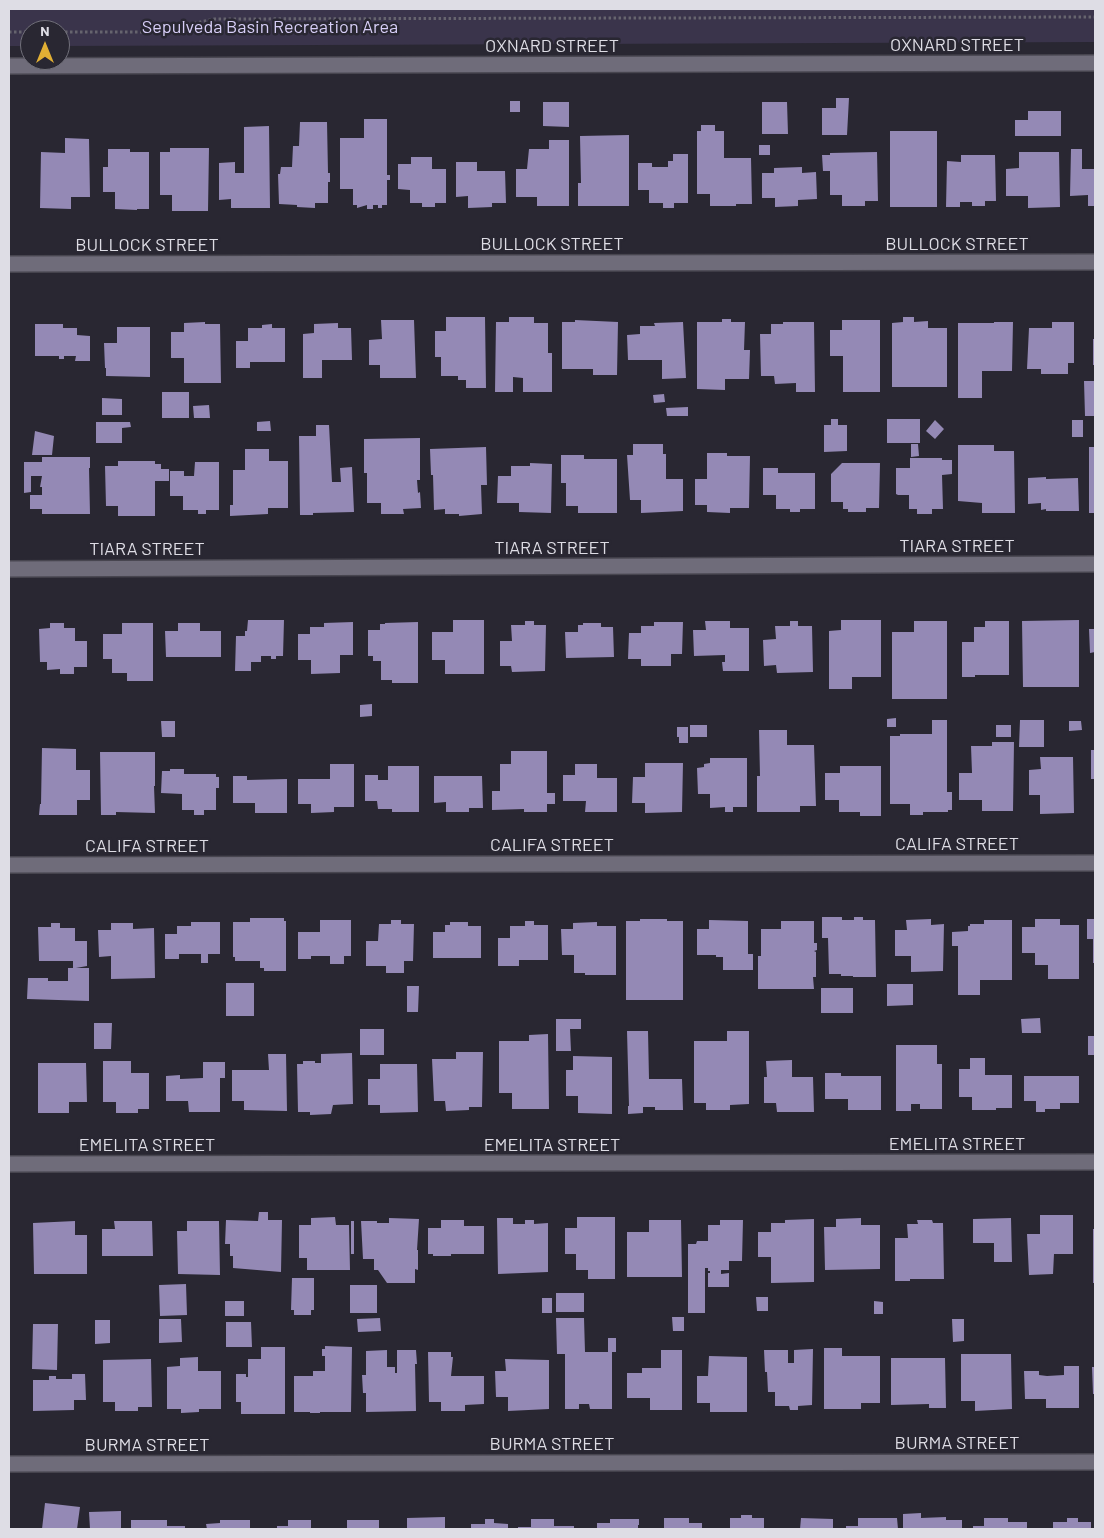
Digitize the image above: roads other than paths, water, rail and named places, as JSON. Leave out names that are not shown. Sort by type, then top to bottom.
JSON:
[{"type":"street","name":"OXNARD STREET","points":[[9,66],[1095,63]]},
{"type":"street","name":"BULLOCK STREET","points":[[9,264],[1095,262]]},
{"type":"street","name":"TIARA STREET","points":[[9,568],[1095,564]]},
{"type":"street","name":"CALIFA STREET","points":[[9,865],[1095,863]]},
{"type":"street","name":"EMELITA STREET","points":[[9,1164],[1095,1162]]},
{"type":"street","name":"BURMA STREET","points":[[9,1464],[1095,1462]]},
{"type":"park label","name":"Sepulveda Basin Recreation Area","points":[[270,27]]}]
